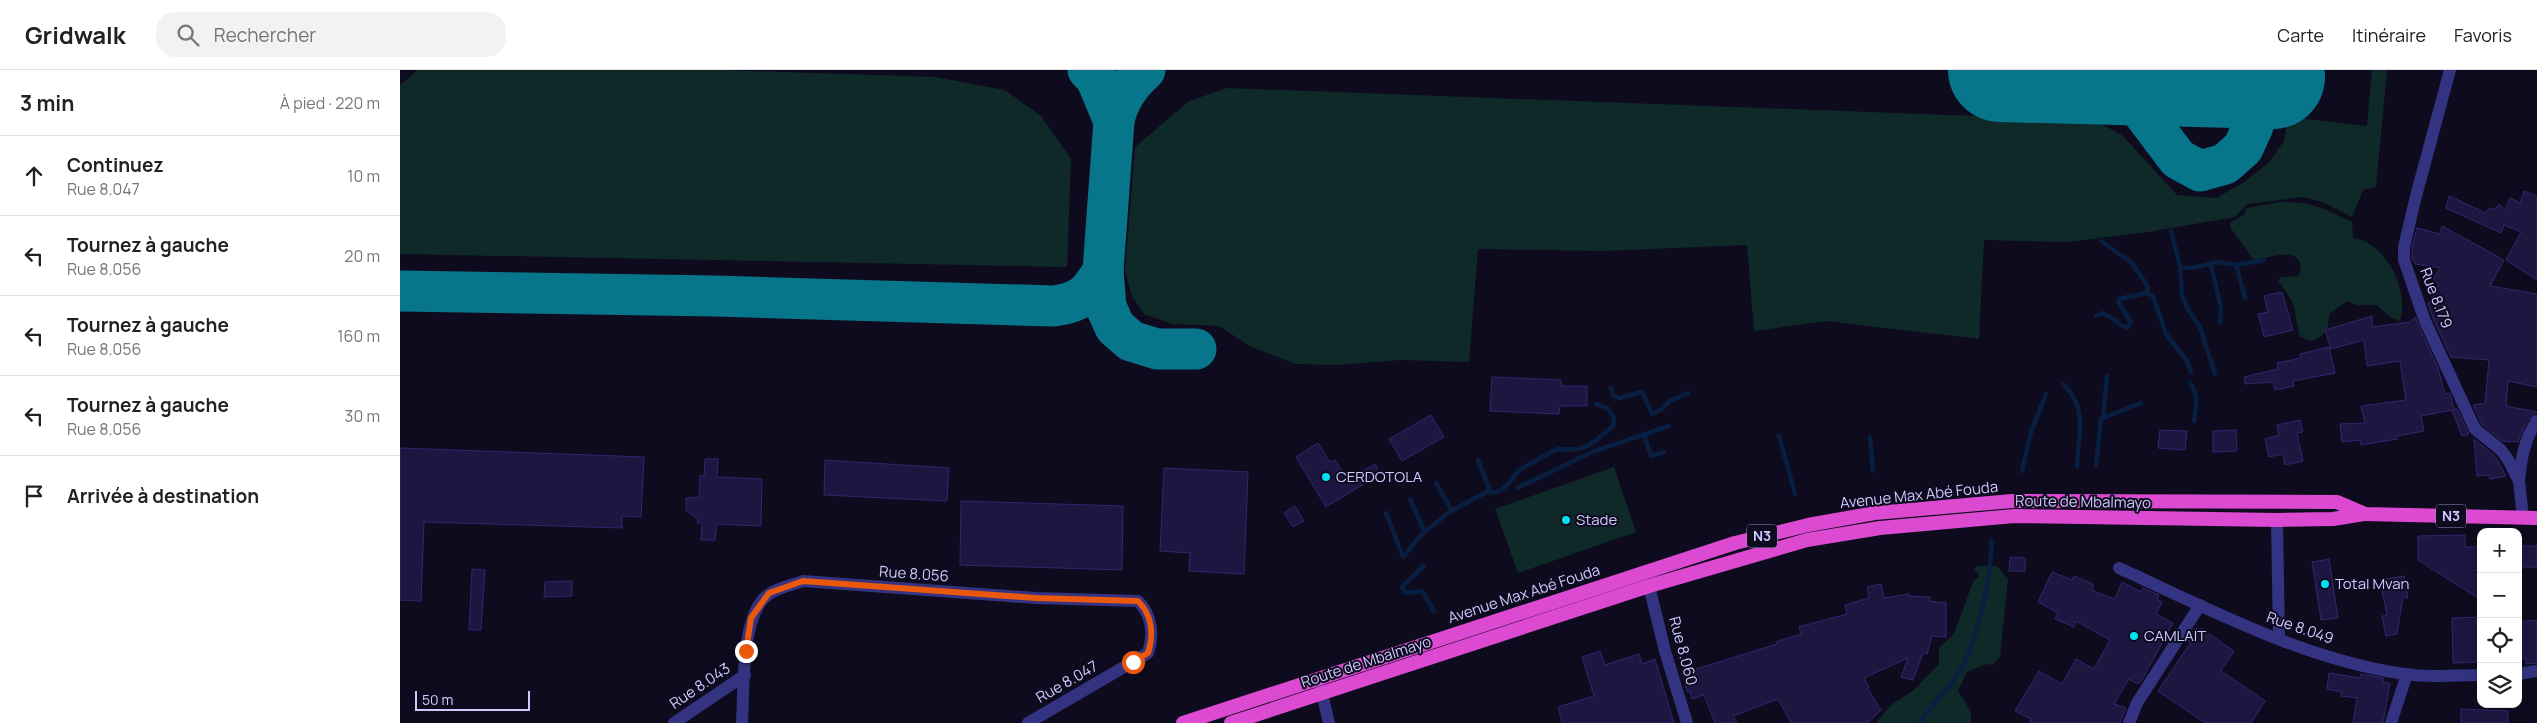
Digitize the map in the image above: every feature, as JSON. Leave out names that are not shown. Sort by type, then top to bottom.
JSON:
[{"type":"highway","name":"Avenue Max Abé Fouda","points":[[1183,723],[1735,543],[1808,525],[1874,513],[2012,501],[2337,502],[2365,514],[2530,518]]},
{"type":"highway","name":"Route de Mbalmayo","points":[[1230,723],[1649,586],[1807,540],[1880,528],[2014,516],[2333,520],[2365,514]]},
{"type":"street","name":"Rue 8.179","points":[[2450,70],[2416,196],[2404,247],[2404,260],[2425,321],[2475,429],[2501,450],[2509,461],[2519,481],[2530,518]]},
{"type":"street","points":[[2519,481],[2521,457],[2531,430],[2537,421]]},
{"type":"street","points":[[2277,520],[2279,639]]},
{"type":"street","name":"Rue 8.049","points":[[2119,568],[2200,605],[2316,654],[2407,674],[2477,674]]},
{"type":"street","name":"Rue 8.056","points":[[742,723],[751,618],[769,593],[803,581],[1036,598],[1138,601],[1148,611],[1152,640],[1148,653]]},
{"type":"street","name":"Rue 8.060","points":[[1649,586],[1665,651],[1687,723]]},
{"type":"street","points":[[2129,723],[2137,703],[2200,605]]},
{"type":"street","name":"Rue 8.047","points":[[1028,723],[1148,653]]},
{"type":"street","points":[[2522,674],[2537,672]]},
{"type":"street","points":[[2391,723],[2407,674]]},
{"type":"street","name":"Rue 8.043","points":[[674,723],[745,675]]},
{"type":"street","points":[[1318,678],[1328,723]]},
{"type":"green space","points":[[418,70],[721,70],[936,77],[1005,90],[1041,116],[1071,159],[1067,267],[400,254],[400,85]]},
{"type":"green space","points":[[2372,70],[2387,70],[2376,187],[2363,190],[2352,217],[2323,202],[2303,197],[2247,204],[2235,217],[2148,232],[2068,242],[1984,240],[1979,339],[1826,321],[1754,331],[1747,245],[1603,251],[1478,249],[1469,362],[1401,360],[1336,365],[1296,364],[1251,347],[1219,326],[1172,324],[1144,314],[1132,296],[1125,271],[1135,147],[1189,101],[1227,88],[2057,119],[2101,124],[2122,135],[2177,195],[2216,198],[2243,183],[2269,162],[2284,141],[2288,117],[2367,126]]},
{"type":"green space","points":[[2280,202],[2301,203],[2318,207],[2352,222],[2353,238],[2365,241],[2376,248],[2393,270],[2402,296],[2400,321],[2392,318],[2376,305],[2357,305],[2347,301],[2329,314],[2324,334],[2312,341],[2300,337],[2293,303],[2278,280],[2282,277],[2299,276],[2300,266],[2298,260],[2293,256],[2279,255],[2254,260],[2230,227],[2230,223],[2245,214],[2246,208]]},
{"type":"green space","name":"Stade","points":[[1614,467],[1636,532],[1518,573],[1495,509]]},
{"type":"green space","points":[[1976,566],[1997,566],[2008,579],[2000,657],[1993,665],[1986,664],[1967,672],[1958,691],[1971,712],[1971,723],[1876,723],[1891,705],[1914,690],[1939,664],[1939,648],[1954,634],[1973,582],[1979,577],[1978,573],[1974,570]]},
{"type":"building","points":[[2524,191],[2537,196],[2537,280],[2506,260],[2521,232],[2504,225],[2501,233],[2446,208],[2449,196],[2486,213],[2489,208],[2494,210],[2499,204],[2505,210],[2510,198],[2520,203]]},
{"type":"building","points":[[2442,226],[2504,260],[2490,286],[2537,294],[2537,387],[2508,381],[2506,406],[2537,412],[2526,423],[2518,442],[2502,441],[2482,424],[2473,405],[2485,403],[2489,360],[2451,357],[2428,304],[2439,284],[2433,279],[2440,268],[2415,264],[2415,261],[2412,259],[2412,246],[2417,228],[2440,234]]},
{"type":"building","points":[[2282,292],[2293,330],[2264,337],[2258,314],[2268,312],[2264,296]]},
{"type":"building","points":[[2372,316],[2372,327],[2410,322],[2415,317],[2438,368],[2445,394],[2450,393],[2454,409],[2457,409],[2469,434],[2462,436],[2452,410],[2421,416],[2424,431],[2397,436],[2397,439],[2361,445],[2360,440],[2342,442],[2340,424],[2365,423],[2361,406],[2406,400],[2400,361],[2367,366],[2364,340],[2331,349],[2325,330]]},
{"type":"building","points":[[2329,347],[2335,373],[2293,381],[2294,386],[2275,390],[2273,382],[2245,384],[2244,377],[2278,369],[2277,363],[2301,358],[2300,354]]},
{"type":"building","points":[[1492,377],[1561,380],[1561,386],[1587,386],[1587,406],[1560,406],[1559,414],[1490,411]]},
{"type":"building","points":[[1431,415],[1444,437],[1402,461],[1389,439]]},
{"type":"building","points":[[2300,420],[2303,432],[2297,433],[2303,461],[2285,465],[2283,454],[2269,457],[2265,439],[2279,435],[2277,425]]},
{"type":"building","points":[[2160,430],[2187,431],[2185,450],[2158,448]]},
{"type":"building","points":[[2236,430],[2237,451],[2213,452],[2213,431]]},
{"type":"building","points":[[2474,439],[2495,456],[2506,476],[2490,479],[2489,475],[2477,476]]},
{"type":"building","name":"CERDOTOLA","points":[[1318,443],[1330,462],[1335,460],[1347,480],[1375,464],[1380,474],[1326,507],[1296,457]]},
{"type":"building","points":[[400,448],[644,457],[641,517],[622,516],[622,528],[424,522],[421,601],[400,600]]},
{"type":"building","points":[[705,459],[718,459],[717,477],[762,479],[761,526],[717,524],[715,540],[701,540],[702,523],[697,523],[698,519],[686,510],[686,498],[699,497],[700,476],[704,476]]},
{"type":"building","points":[[825,460],[949,468],[947,501],[824,495]]},
{"type":"building","points":[[1164,468],[1248,472],[1244,574],[1189,571],[1190,553],[1160,551]]},
{"type":"building","points":[[961,501],[1123,506],[1122,570],[960,565]]},
{"type":"building","points":[[1295,506],[1304,521],[1293,527],[1284,513]]},
{"type":"building","points":[[2465,535],[2465,547],[2477,547],[2477,597],[2418,560],[2418,536]]},
{"type":"building","points":[[2522,546],[2537,546],[2537,567],[2522,567]]},
{"type":"building","points":[[2010,557],[2025,558],[2025,571],[2009,571]]},
{"type":"building","points":[[2329,559],[2338,618],[2321,620],[2312,562]]},
{"type":"building","points":[[472,569],[485,570],[481,630],[469,630]]},
{"type":"building","points":[[2052,572],[2072,580],[2074,576],[2093,584],[2093,591],[2115,599],[2122,582],[2141,592],[2143,588],[2159,595],[2157,600],[2162,602],[2156,614],[2173,623],[2142,680],[2138,684],[2129,679],[2114,704],[2126,708],[2120,723],[2029,723],[2031,719],[2015,711],[2039,671],[2062,684],[2076,659],[2094,669],[2110,640],[2076,621],[2074,627],[2055,619],[2058,613],[2038,602]]},
{"type":"building","points":[[2404,576],[2408,598],[2403,597],[2397,634],[2386,636],[2382,616],[2387,615],[2380,580]]},
{"type":"building","points":[[572,581],[572,596],[544,597],[545,582]]},
{"type":"building","points":[[1881,584],[1884,598],[1909,594],[1909,596],[1930,597],[1930,601],[1946,603],[1946,637],[1932,636],[1927,654],[1923,653],[1913,680],[1901,677],[1908,658],[1864,678],[1869,687],[1868,689],[1881,710],[1868,723],[1791,723],[1778,699],[1733,716],[1737,723],[1715,723],[1704,695],[1692,699],[1690,691],[1687,692],[1684,678],[1694,674],[1693,670],[1777,644],[1776,642],[1801,634],[1799,627],[1847,614],[1845,605],[1869,598],[1867,587]]},
{"type":"building","points":[[2477,617],[2477,662],[2453,663],[2452,618]]},
{"type":"building","points":[[2537,620],[2537,663],[2526,664],[2526,658],[2522,659],[2522,622]]},
{"type":"building","points":[[2195,628],[2199,630],[2200,628],[2234,651],[2221,671],[2265,701],[2251,723],[2205,723],[2158,691],[2191,642],[2187,640]]},
{"type":"building","points":[[1600,651],[1605,665],[1639,654],[1642,664],[1655,659],[1674,723],[1562,723],[1558,707],[1594,696],[1582,657]]},
{"type":"building","points":[[2329,673],[2360,678],[2361,674],[2384,678],[2383,682],[2390,683],[2383,723],[2353,723],[2357,698],[2341,696],[2342,692],[2327,689]]},
{"type":"building","points":[[2461,709],[2508,711],[2508,723],[2461,723]]},
{"type":"waterway","points":[[2171,231],[2180,266],[2182,295],[2188,310],[2200,327],[2215,374]]},
{"type":"waterway","points":[[2101,241],[2132,263],[2148,287],[2147,293]]},
{"type":"waterway","points":[[2180,267],[2192,268],[2217,262],[2236,265],[2264,260]]},
{"type":"waterway","points":[[2211,265],[2221,308],[2220,323]]},
{"type":"waterway","points":[[2236,265],[2245,298]]},
{"type":"waterway","points":[[2096,316],[2102,313],[2106,314],[2127,328],[2131,322],[2118,302],[2119,299],[2147,293],[2153,296],[2166,334],[2187,361],[2191,372]]},
{"type":"waterway","points":[[2107,376],[2103,418],[2141,403]]},
{"type":"waterway","points":[[2190,383],[2196,397],[2194,421]]},
{"type":"waterway","points":[[2063,384],[2071,393],[2079,412],[2080,433],[2077,466]]},
{"type":"waterway","points":[[1611,388],[1613,395],[1619,398],[1642,392],[1652,414],[1662,409],[1670,401],[1688,393]]},
{"type":"waterway","points":[[2022,471],[2031,432],[2046,394]]},
{"type":"waterway","points":[[1478,460],[1491,493],[1497,492],[1523,468],[1551,452],[1558,449],[1575,449],[1587,446],[1613,426],[1614,419],[1609,409],[1596,404]]},
{"type":"waterway","points":[[2096,466],[2101,418]]},
{"type":"waterway","points":[[1517,488],[1592,452],[1669,426]]},
{"type":"waterway","points":[[1644,434],[1651,456],[1664,452]]},
{"type":"waterway","points":[[1779,436],[1795,494]]},
{"type":"waterway","points":[[1870,437],[1873,471]]},
{"type":"waterway","points":[[1436,483],[1452,511]]},
{"type":"waterway","points":[[1386,513],[1403,557],[1421,535],[1448,513],[1490,490]]},
{"type":"waterway","points":[[1410,499],[1425,532]]},
{"type":"waterway","points":[[1920,723],[1965,662],[1982,609],[1989,571],[1991,541]]},
{"type":"waterway","points":[[1424,566],[1402,587],[1406,593],[1422,591],[1434,611]]},
{"type":"taxiway","points":[[1088,70],[1096,78],[1114,121]]},
{"type":"taxiway","points":[[1145,70],[1125,93],[1118,106],[1114,121],[1103,271],[1106,307],[1115,327],[1131,341],[1157,349],[1196,349]]},
{"type":"taxiway","points":[[2062,71],[2096,78],[2135,102],[2178,159],[2200,171],[2225,164],[2243,148],[2253,126],[2251,99],[2239,70]]},
{"type":"taxiway","points":[[400,291],[715,296],[1054,306],[1072,302],[1084,296],[1103,271]]},
{"type":"runway","points":[[2000,70],[2273,77]]},
{"type":"place","name":"CERDOTOLA","points":[[1326,477]]},
{"type":"place","name":"Stade","points":[[1566,520]]},
{"type":"place","name":"Total Mvan","points":[[2325,584]]},
{"type":"place","name":"CAMLAIT","points":[[2134,636]]},
{"type":"route","points":[[746,651],[751,618],[769,593],[803,581],[1036,598],[1138,601],[1148,611],[1152,640],[1148,653],[1133,662]]}]
